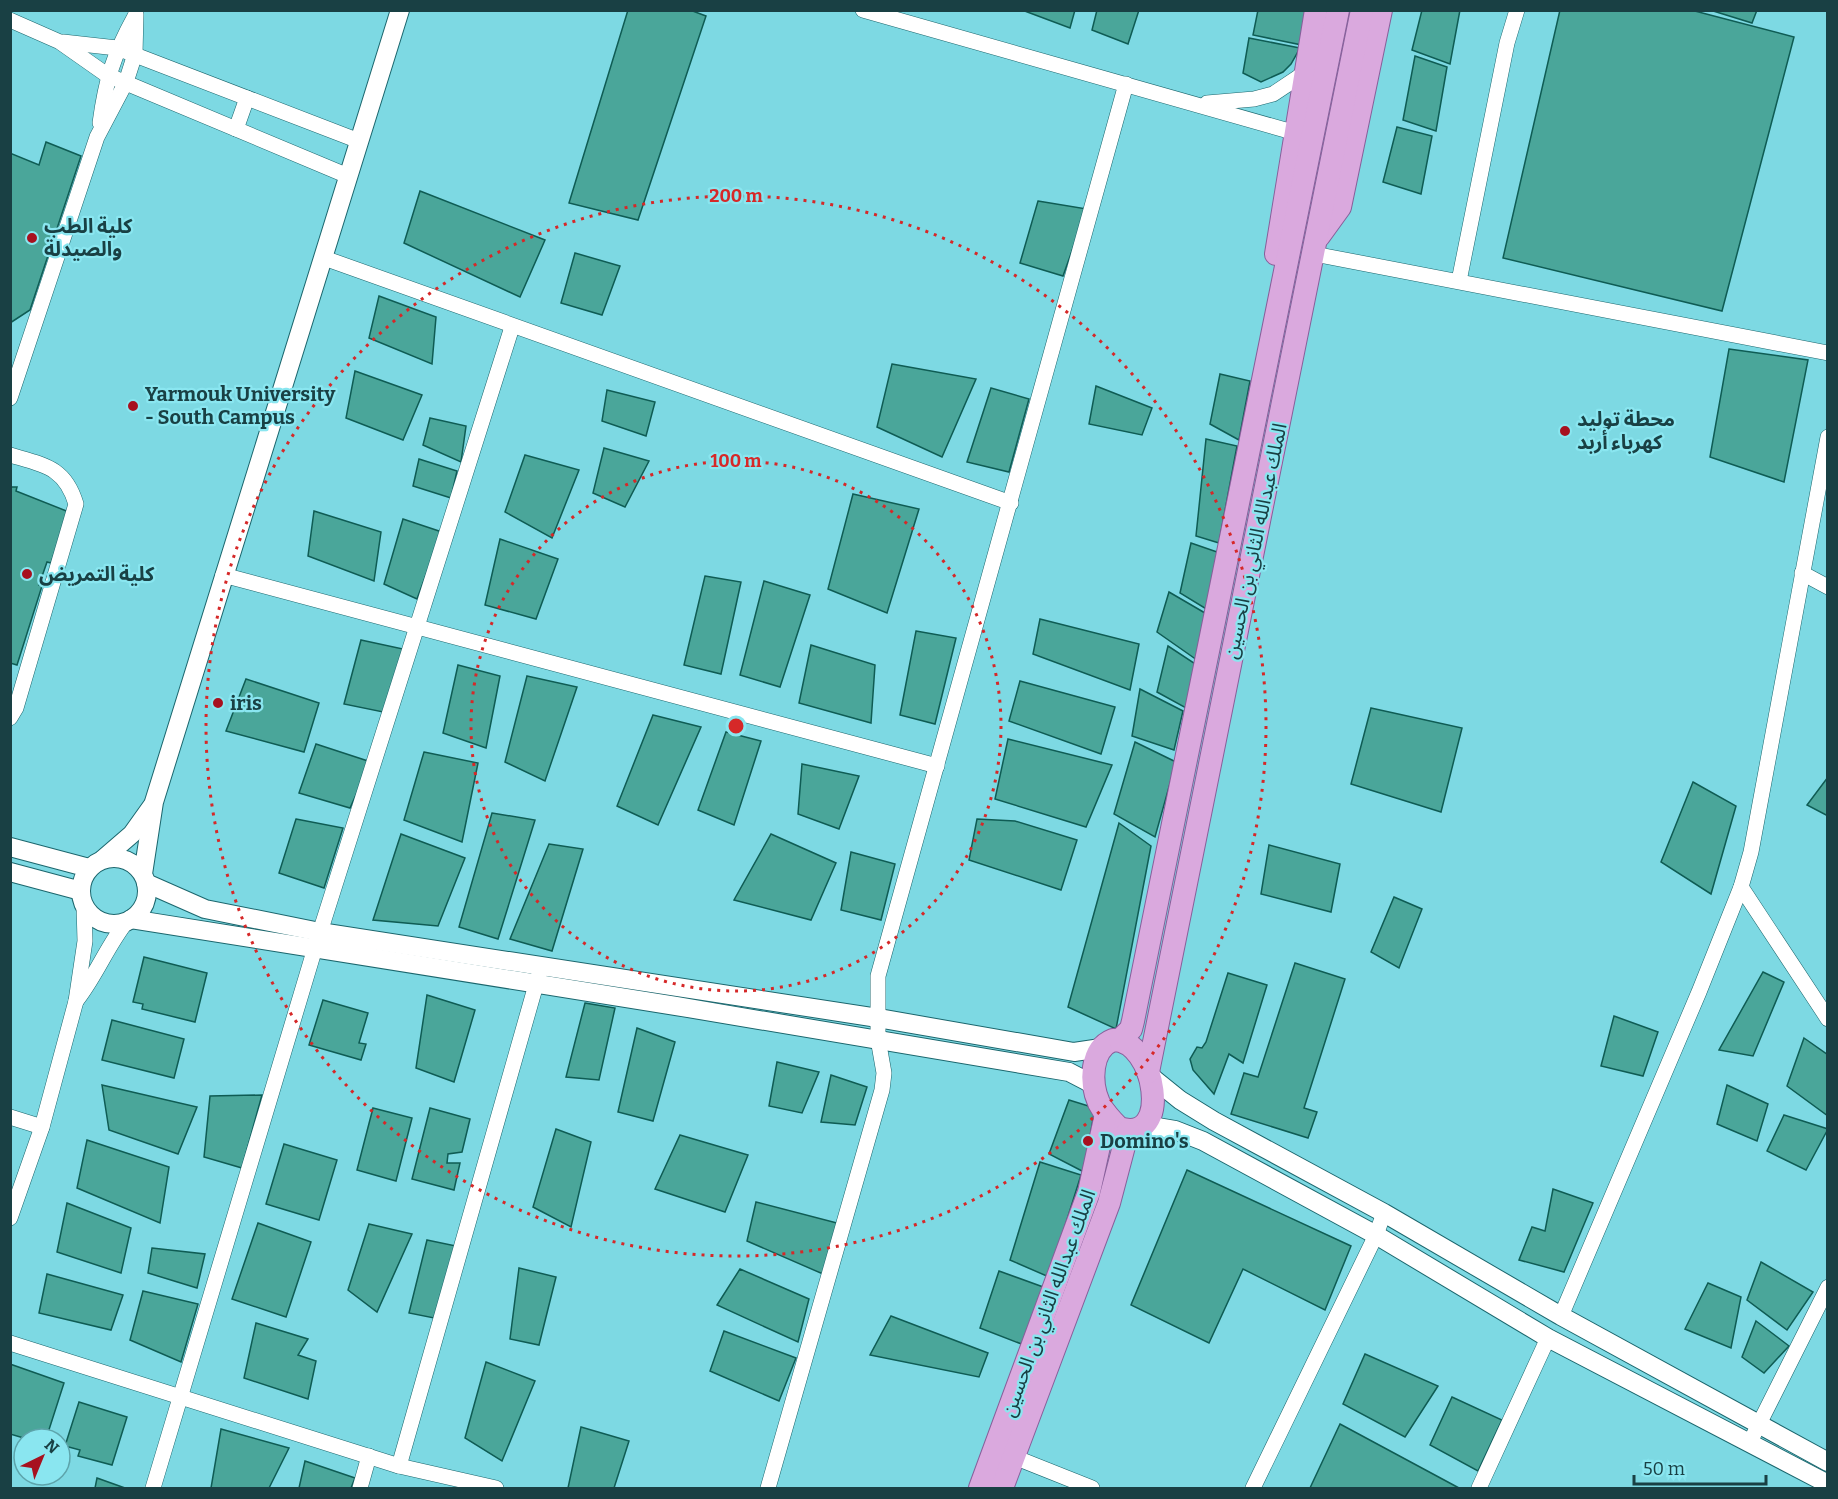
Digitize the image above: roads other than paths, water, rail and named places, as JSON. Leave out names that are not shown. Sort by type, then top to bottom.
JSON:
[{"type":"main road","points":[[1283,281],[1275,248],[1317,10]]},
{"type":"main road","name":"الملك عبدالله الثاني بن الحسين","points":[[1110,1044],[1131,1029],[1133,1021],[1338,10]]},
{"type":"main road","name":"الملك عبدالله الثاني بن الحسين","points":[[1148,1073],[1362,10]]},
{"type":"main road","points":[[1315,246],[1340,207],[1381,10]]},
{"type":"main road","points":[[1110,1044],[1132,1047],[1148,1073],[1152,1108],[1137,1128],[1119,1128],[1106,1114],[1094,1085],[1095,1064],[1110,1044]]},
{"type":"main road","name":"الملك عبدالله الثاني بن الحسين","points":[[980,1488],[1086,1201],[1096,1166],[1106,1114]]},
{"type":"main road","name":"الملك عبدالله الثاني بن الحسين","points":[[1002,1488],[1137,1128]]},
{"type":"street","points":[[76,1001],[93,976],[107,948],[144,904],[154,802],[400,10]]},
{"type":"street","points":[[863,10],[1296,133]]},
{"type":"street","points":[[1458,281],[1502,66],[1517,10]]},
{"type":"street","points":[[10,398],[97,137],[107,75],[117,48],[136,12]]},
{"type":"street","points":[[97,137],[126,82],[135,54],[136,12]]},
{"type":"street","points":[[10,20],[60,42],[107,75],[348,176]]},
{"type":"street","points":[[60,42],[117,48],[359,141]]},
{"type":"street","points":[[1195,104],[1231,102],[1274,94],[1306,72]]},
{"type":"street","points":[[768,1488],[882,1090],[884,1074],[878,1039],[878,976],[1126,84]]},
{"type":"street","points":[[236,129],[248,98]]},
{"type":"street","points":[[1315,246],[1458,281],[1827,353]]},
{"type":"street","points":[[324,258],[512,327],[1011,502]]},
{"type":"street","points":[[153,1488],[318,940],[419,627],[512,327]]},
{"type":"street","points":[[1560,1316],[1665,1073],[1741,887],[1751,852],[1827,437]]},
{"type":"street","points":[[10,455],[42,464],[66,478],[76,504],[16,708],[10,718]]},
{"type":"street","points":[[1802,573],[1827,587]]},
{"type":"street","points":[[223,575],[938,766]]},
{"type":"street","points":[[10,1218],[42,1127],[76,1001],[85,941],[82,879],[132,834],[154,802]]},
{"type":"street","points":[[10,847],[96,864],[126,859],[145,879],[205,909],[318,940],[536,984],[1069,1072],[1094,1085]]},
{"type":"street","points":[[10,872],[82,899],[92,916],[103,922],[115,924],[129,920],[542,966],[878,1018],[1074,1052],[1110,1044]]},
{"type":"street","points":[[1741,887],[1827,1019]]},
{"type":"street","points":[[399,1466],[542,966]]},
{"type":"street","points":[[1148,1073],[1197,1111],[1384,1213],[1560,1316],[1760,1423],[1827,1462]]},
{"type":"street","points":[[10,1117],[42,1127]]},
{"type":"street","points":[[1137,1128],[1189,1135],[1376,1235],[1548,1338],[1827,1484]]},
{"type":"street","points":[[1253,1488],[1376,1235],[1384,1213]]},
{"type":"street","points":[[1750,1442],[1827,1287]]},
{"type":"street","points":[[1481,1488],[1548,1338]]},
{"type":"street","points":[[10,1343],[399,1466],[496,1488]]},
{"type":"street","points":[[360,1488],[369,1456]]},
{"type":"street","points":[[1014,1457],[1092,1488]]},
{"type":"place","name":"كلية الطب والصيدلة","points":[[32,238]]},
{"type":"place","name":"Yarmouk University - South Campus","points":[[133,406]]},
{"type":"place","name":"محطة توليد كهرباء أربد","points":[[1565,431]]},
{"type":"place","name":"كلية التمريض","points":[[27,574]]},
{"type":"place","name":"iris","points":[[218,703]]},
{"type":"place","name":"Domino's","points":[[1088,1141]]}]
